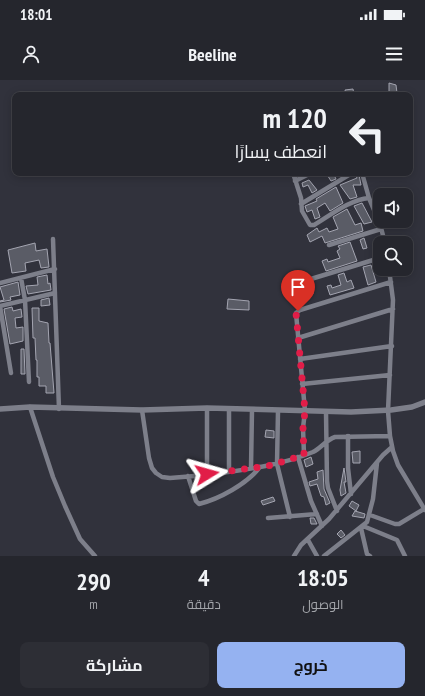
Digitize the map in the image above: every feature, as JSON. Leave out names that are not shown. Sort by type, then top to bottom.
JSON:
[{"type":"street","points":[[294,176],[303,214],[310,225],[313,225],[349,204],[364,198],[369,198]]},
{"type":"street","points":[[296,181],[305,176]]},
{"type":"street","points":[[301,204],[347,176]]},
{"type":"street","points":[[363,176],[383,236]]},
{"type":"street","points":[[329,245],[381,229]]},
{"type":"street","points":[[53,239],[59,408]]},
{"type":"street","points":[[301,282],[373,260]]},
{"type":"street","points":[[0,283],[55,269]]},
{"type":"street","points":[[370,515],[399,524],[425,510],[398,465],[390,436],[388,411],[393,309],[390,276]]},
{"type":"street","points":[[21,278],[25,300],[29,382]]},
{"type":"street","points":[[304,455],[303,428],[305,411],[296,313],[298,311],[391,282]]},
{"type":"street","points":[[11,373],[0,306],[55,293]]},
{"type":"street","points":[[298,338],[393,309]]},
{"type":"street","points":[[300,359],[392,346]]},
{"type":"street","points":[[302,384],[390,375]]},
{"type":"street","points":[[0,409],[30,407],[142,410],[207,408],[351,412],[388,411],[412,407],[425,402]]},
{"type":"street","points":[[30,407],[53,477],[65,506],[80,539],[95,556]]},
{"type":"street","points":[[207,408],[207,474]]},
{"type":"street","points":[[229,409],[229,471]]},
{"type":"street","points":[[142,410],[147,447],[154,470],[159,475],[166,478],[277,464],[318,449],[326,441],[336,437],[390,436]]},
{"type":"street","points":[[251,468],[252,410]]},
{"type":"street","points":[[278,411],[277,464],[290,517]]},
{"type":"street","points":[[326,412],[328,488],[337,511]]},
{"type":"street","points":[[348,436],[348,468],[351,494]]},
{"type":"street","points":[[294,556],[298,549],[337,511],[383,455],[392,447]]},
{"type":"street","points":[[298,457],[311,501],[322,526]]},
{"type":"street","points":[[324,556],[367,522],[373,499],[377,463]]},
{"type":"street","points":[[188,476],[196,501],[199,504],[214,499],[242,484],[255,474],[260,467]]},
{"type":"street","points":[[268,518],[317,514]]},
{"type":"street","points":[[362,527],[367,555]]},
{"type":"street","points":[[362,527],[397,540],[405,556]]},
{"type":"street","points":[[308,540],[317,556]]},
{"type":"building","points":[[389,83],[396,85],[397,92],[389,92]]},
{"type":"building","points":[[353,89],[354,92],[345,92],[345,90]]},
{"type":"building","points":[[328,176],[334,176],[336,179],[331,181]]},
{"type":"building","points":[[356,176],[359,176],[361,185],[353,185],[357,197],[350,199],[340,185],[357,178]]},
{"type":"building","points":[[309,180],[317,190],[312,193],[308,185],[303,187],[302,183]]},
{"type":"building","points":[[336,187],[343,203],[330,211],[325,203],[317,208],[320,217],[315,219],[312,210],[307,212],[305,206],[317,201],[316,199]]},
{"type":"building","points":[[362,203],[372,222],[364,224],[354,206]]},
{"type":"building","points":[[347,209],[355,225],[361,223],[363,231],[325,243],[322,236],[310,242],[307,235],[317,228],[319,232],[327,228],[329,232],[338,229],[333,217]]},
{"type":"building","points":[[364,238],[367,248],[363,249],[360,240]]},
{"type":"building","points":[[350,242],[357,261],[326,271],[322,261],[327,259],[328,262],[340,258],[337,251],[340,249],[338,246]]},
{"type":"building","points":[[35,243],[36,251],[47,249],[49,267],[41,268],[39,260],[25,263],[26,271],[12,273],[8,250]]},
{"type":"building","points":[[371,265],[376,282],[368,285],[363,267]]},
{"type":"building","points":[[344,273],[347,282],[351,280],[354,288],[330,295],[327,286],[331,285],[332,288],[341,285],[338,275]]},
{"type":"building","points":[[47,275],[48,284],[50,283],[51,290],[28,294],[26,286],[38,285],[37,277]]},
{"type":"building","points":[[18,282],[20,295],[10,297],[11,300],[0,302],[4,300],[0,287]]},
{"type":"building","points":[[310,285],[313,294],[305,296],[303,287]]},
{"type":"building","points":[[49,298],[50,305],[41,306],[41,300]]},
{"type":"building","points":[[228,299],[249,301],[249,310],[227,309]]},
{"type":"building","points":[[12,307],[13,311],[21,309],[22,317],[15,318],[16,328],[23,327],[23,341],[10,344],[4,309]]},
{"type":"building","points":[[32,308],[39,308],[39,321],[48,323],[54,393],[46,393],[46,386],[39,386],[39,377],[37,377],[35,338],[33,338]]},
{"type":"building","points":[[21,349],[24,349],[25,374],[21,374]]},
{"type":"building","points":[[266,430],[274,431],[274,438],[265,437]]},
{"type":"building","points":[[360,451],[360,463],[353,463],[352,452]]},
{"type":"building","points":[[311,457],[313,464],[306,467],[304,460]]},
{"type":"building","points":[[344,468],[346,493],[341,496],[340,490]]},
{"type":"building","points":[[323,470],[324,489],[330,503],[326,505],[324,497],[321,496],[317,484],[310,486],[309,482],[318,479],[317,472]]},
{"type":"building","points":[[273,497],[275,501],[263,505],[261,501]]},
{"type":"building","points":[[352,501],[359,505],[356,511],[349,506]]},
{"type":"building","points":[[355,511],[365,514],[364,518],[352,516]]},
{"type":"building","points":[[310,518],[314,518],[317,524],[311,524]]},
{"type":"building","points":[[341,530],[345,535],[341,538],[337,534]]},
{"type":"route","points":[[207,474],[268,466],[304,455],[303,428],[305,411],[296,313],[298,311]]}]
